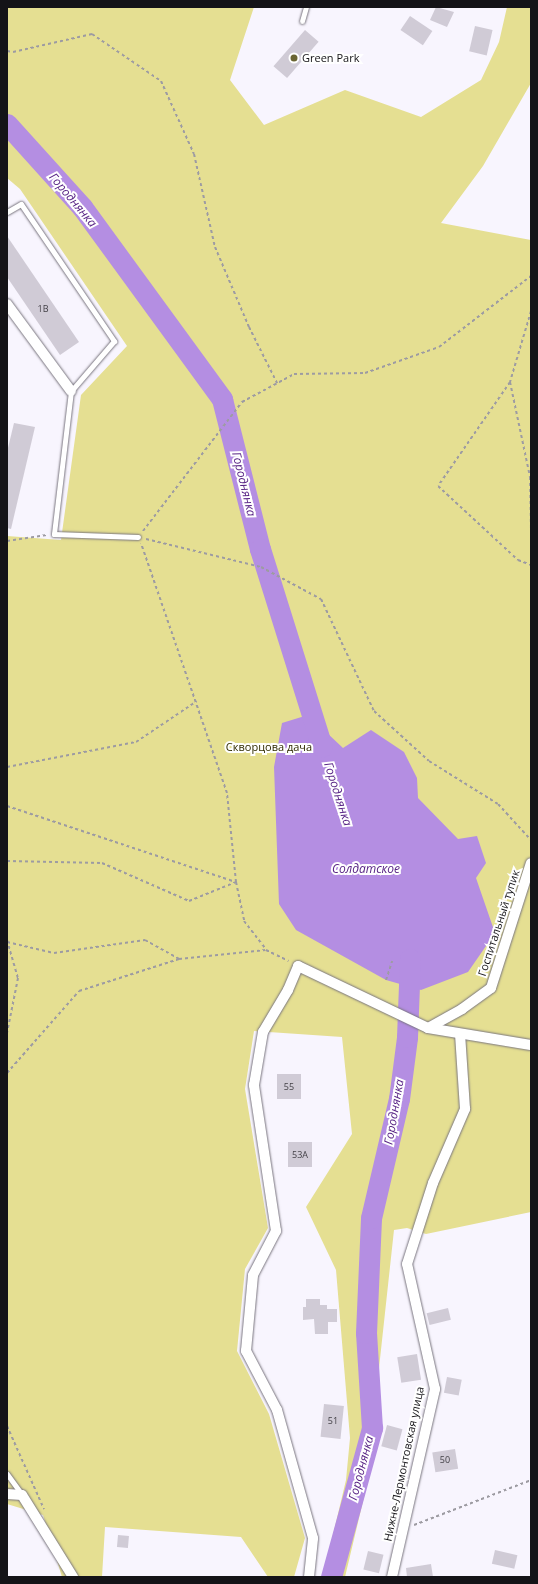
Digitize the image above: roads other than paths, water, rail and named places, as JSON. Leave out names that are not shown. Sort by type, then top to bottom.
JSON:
[{"type":"street","points":[[7,304],[70,391]]},
{"type":"street","name":"Госпитальный тупик","points":[[428,1028],[462,1009],[491,988],[531,862]]},
{"type":"street","points":[[309,1577],[313,1538],[277,1410],[246,1351],[253,1275],[276,1231],[254,1085],[263,1032],[288,990],[298,966],[428,1028],[531,1045]]},
{"type":"street","name":"Нижне-Лермонтовская улица","points":[[392,1577],[435,1389],[407,1264],[433,1182],[465,1109],[460,1034]]},
{"type":"street","points":[[7,1494],[22,1494],[73,1577]]},
{"type":"lane","points":[[302,21],[306,7]]},
{"type":"lane","points":[[7,212],[21,204],[114,341],[70,391],[54,534],[138,537]]},
{"type":"lane","points":[[7,1474],[22,1494]]},
{"type":"water","name":"Солдатское","points":[[308,715],[343,748],[371,730],[404,752],[417,778],[418,798],[458,839],[477,836],[486,863],[476,878],[495,933],[468,972],[421,990],[386,980],[296,930],[279,904],[274,767],[282,723]]},
{"type":"waterway","name":"Городнянка","points":[[7,124],[82,207],[222,399],[260,549],[322,747]]},
{"type":"waterway","name":"Городнянка","points":[[331,1577],[372,1428],[366,1333],[371,1218],[399,1099],[407,1037],[410,959]]},
{"type":"place","name":"Green Park","points":[[294,58]]},
{"type":"park label","name":"Скворцова дача","points":[[269,747]]}]
